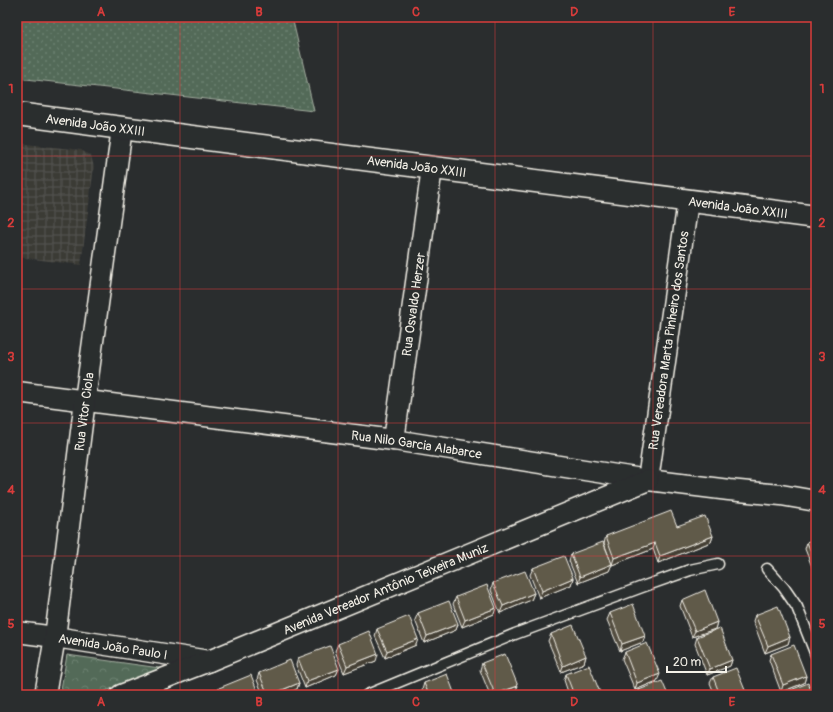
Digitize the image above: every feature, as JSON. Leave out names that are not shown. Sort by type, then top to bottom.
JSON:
[{"type":"main road","name":"Avenida João XXIII","points":[[17,114],[816,217]]},
{"type":"street","name":"Rua Vitor Ciola","points":[[45,695],[55,637],[122,128]]},
{"type":"street","name":"Rua Osvaldo Herzer","points":[[394,440],[432,168]]},
{"type":"street","name":"Rua Vereadora Marta Pinheiro dos Santos","points":[[648,480],[688,201]]},
{"type":"street","name":"Rua Nilo Garcia Alabarce","points":[[17,392],[394,440],[648,480],[781,495],[816,501]]},
{"type":"street","name":"Avenida Vereador Antônio Teixeira Muniz","points":[[121,695],[209,661],[648,480]]},
{"type":"street","name":"Avenida João Paulo I","points":[[17,632],[209,661]]},
{"type":"lane","points":[[367,695],[515,634],[690,570],[718,564]]},
{"type":"lane","points":[[767,569],[784,588],[797,607],[816,655]]},
{"type":"shaded area","points":[[17,143],[81,150],[91,156],[94,167],[81,265],[17,257]]},
{"type":"green space","points":[[17,17],[292,17],[314,111],[17,78]]},
{"type":"green space","points":[[67,655],[167,669],[94,695],[60,695]]},
{"type":"building","points":[[671,511],[677,526],[705,516],[713,536],[660,556],[655,543],[614,558],[606,536]]},
{"type":"building","points":[[816,538],[816,565],[807,542]]},
{"type":"building","points":[[603,542],[612,564],[580,577],[571,554]]},
{"type":"building","points":[[564,556],[573,578],[542,591],[533,568]]},
{"type":"building","points":[[525,571],[534,593],[503,606],[493,583]]},
{"type":"building","points":[[487,585],[496,608],[465,620],[456,597]]},
{"type":"building","points":[[705,590],[717,622],[695,631],[682,600]]},
{"type":"building","points":[[449,601],[458,624],[427,636],[418,613]]},
{"type":"building","points":[[633,604],[645,636],[622,644],[610,613]]},
{"type":"building","points":[[778,606],[790,637],[768,646],[755,615]]},
{"type":"building","points":[[409,616],[418,639],[387,651],[377,629]]},
{"type":"building","points":[[573,625],[586,656],[563,666],[551,634]]},
{"type":"building","points":[[720,628],[732,660],[710,669],[697,637]]},
{"type":"building","points":[[369,631],[378,654],[347,666],[338,644]]},
{"type":"building","points":[[647,643],[660,674],[637,683],[625,652]]},
{"type":"building","points":[[794,645],[806,676],[783,685],[771,654]]},
{"type":"building","points":[[330,646],[339,669],[307,681],[298,658]]},
{"type":"building","points":[[505,654],[518,686],[495,694],[482,663]]},
{"type":"building","points":[[290,660],[299,683],[268,695],[259,673]]},
{"type":"building","points":[[589,665],[601,695],[574,695],[566,674]]},
{"type":"building","points":[[736,668],[747,695],[720,695],[713,677]]},
{"type":"building","points":[[447,674],[455,695],[429,695],[424,683]]},
{"type":"building","points":[[251,675],[259,695],[222,695],[219,688]]},
{"type":"building","points":[[662,681],[668,695],[641,695],[639,690]]},
{"type":"building","points":[[808,683],[813,695],[787,695],[786,692]]},
{"type":"building","points":[[212,691],[214,695],[202,695]]},
{"type":"building","points":[[520,692],[521,695],[511,695]]}]
